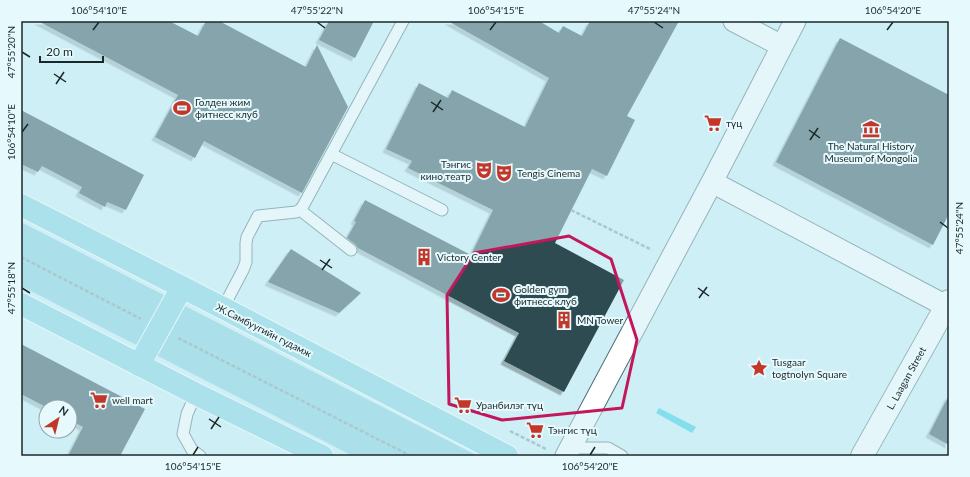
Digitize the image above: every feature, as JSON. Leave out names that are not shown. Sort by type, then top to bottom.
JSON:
[{"type":"main road","name":"Ж.Самбуугийн гудамж","points":[[21,205],[507,456]]},
{"type":"main road","points":[[139,365],[182,287]]},
{"type":"main road","name":"L. Laagan Street","points":[[862,456],[948,303]]},
{"type":"main road","points":[[21,304],[196,394],[322,456]]},
{"type":"street","points":[[734,21],[782,46]]},
{"type":"street","points":[[568,452],[712,182],[795,21]]},
{"type":"street","points":[[712,182],[948,303]]},
{"type":"lane","points":[[300,210],[403,21]]},
{"type":"lane","points":[[331,154],[442,210]]},
{"type":"lane","points":[[223,308],[244,270],[246,262],[247,237],[258,216],[300,210],[351,250]]},
{"type":"lane","points":[[196,394],[187,414],[183,434],[192,450],[200,456]]},
{"type":"lane","points":[[568,452],[608,448],[622,456]]},
{"type":"path","points":[[571,210],[654,251]]},
{"type":"path","points":[[21,257],[411,456]]},
{"type":"highlighted area","points":[[569,236],[611,259],[637,340],[622,408],[502,420],[449,404],[447,295],[474,253]]},
{"type":"shaded area","points":[[21,222],[478,456],[353,456],[21,286]]},
{"type":"shaded area","points":[[659,408],[696,427],[692,433],[656,413]]},
{"type":"building","points":[[38,21],[169,21],[198,36],[206,21],[219,21],[306,67],[317,45],[348,107],[302,193],[204,141],[195,158],[155,137],[178,95]]},
{"type":"building","points":[[329,21],[374,21],[355,58],[319,40]]},
{"type":"building","points":[[448,21],[539,21],[559,33],[563,26],[582,36],[590,21],[679,21],[627,116],[635,120],[607,176],[592,169],[555,243],[624,280],[564,392],[504,361],[519,333],[358,248],[347,238],[356,222],[354,221],[365,200],[471,255],[493,210],[408,168],[412,161],[386,149],[419,83],[448,98],[452,90],[525,127],[549,78]]},
{"type":"building","name":"The Natural History Museum of Mongolia","points":[[840,38],[949,95],[949,214],[933,245],[776,162]]},
{"type":"building","points":[[21,110],[144,175],[126,210],[107,202],[105,207],[79,193],[82,187],[42,166],[38,172],[21,164]]},
{"type":"building","points":[[291,249],[361,293],[339,313],[268,282]]},
{"type":"building","points":[[21,344],[145,409],[120,456],[68,456],[83,427],[78,424],[78,399],[38,399],[38,403],[21,394]]},
{"type":"building","points":[[949,395],[949,445],[929,434]]},
{"type":"place","name":"Голден жим фитнесс клуб","points":[[182,108]]},
{"type":"place","name":"түц","points":[[713,123]]},
{"type":"place","name":"The Natural History Museum of Mongolia","points":[[871,129]]},
{"type":"place","name":"Тэнгис кино театр","points":[[484,170]]},
{"type":"place","name":"Tengis Cinema","points":[[504,173]]},
{"type":"place","name":"Victory Center","points":[[424,257]]},
{"type":"place","name":"Golden gym фитнесс клуб","points":[[501,295]]},
{"type":"place","name":"MN Tower","points":[[564,320]]},
{"type":"place","name":"Tusgaar togtnolyn Square","points":[[759,368]]},
{"type":"place","name":"well mart","points":[[99,400]]},
{"type":"place","name":"Уранбилэг түц","points":[[463,405]]},
{"type":"place","name":"Тэнгис түц","points":[[535,430]]}]
